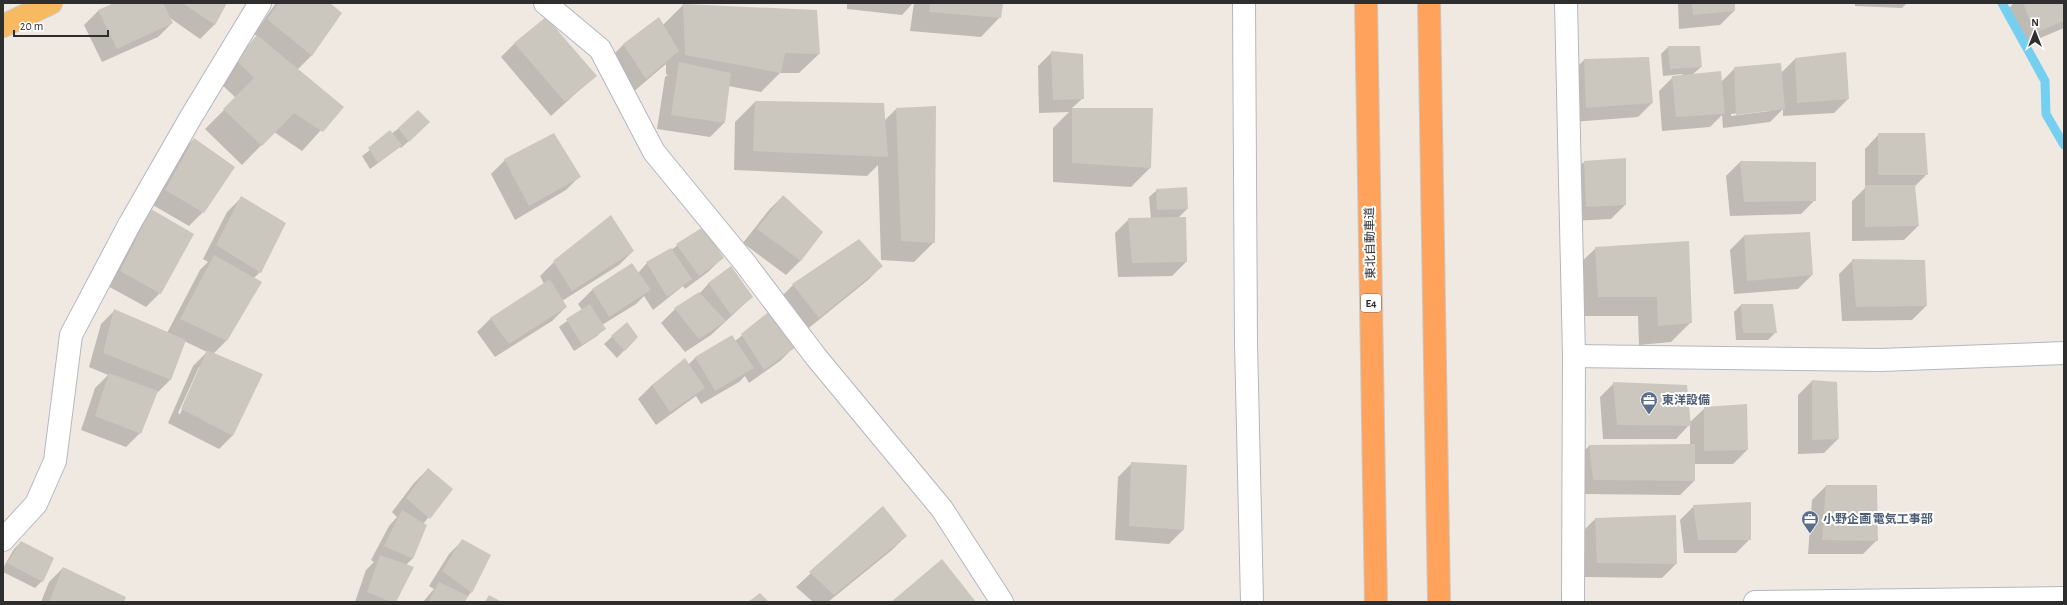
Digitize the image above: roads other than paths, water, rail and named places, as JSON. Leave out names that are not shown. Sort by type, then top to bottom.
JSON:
[{"type":"highway","points":[[3,26],[51,3]]},
{"type":"highway","name":"東北自動車道","points":[[1366,3],[1376,602]]},
{"type":"highway","points":[[1429,3],[1439,602]]},
{"type":"street","points":[[3,540],[36,504],[55,461],[71,335],[148,191],[260,3]]},
{"type":"street","points":[[546,3],[600,49],[654,152],[745,264],[816,356],[942,509],[1002,602]]},
{"type":"street","points":[[1244,3],[1246,342],[1252,602]]},
{"type":"street","points":[[1566,3],[1574,356],[1573,602]]},
{"type":"street","points":[[1574,356],[1881,360],[2064,352]]},
{"type":"street","points":[[1755,602],[2064,598]]},
{"type":"waterway","points":[[2002,3],[2045,81],[2046,114],[2064,145]]},
{"type":"place","name":"東洋設備","points":[[1649,415]]},
{"type":"place","name":"小野企画 電気工事部","points":[[1810,534]]}]
